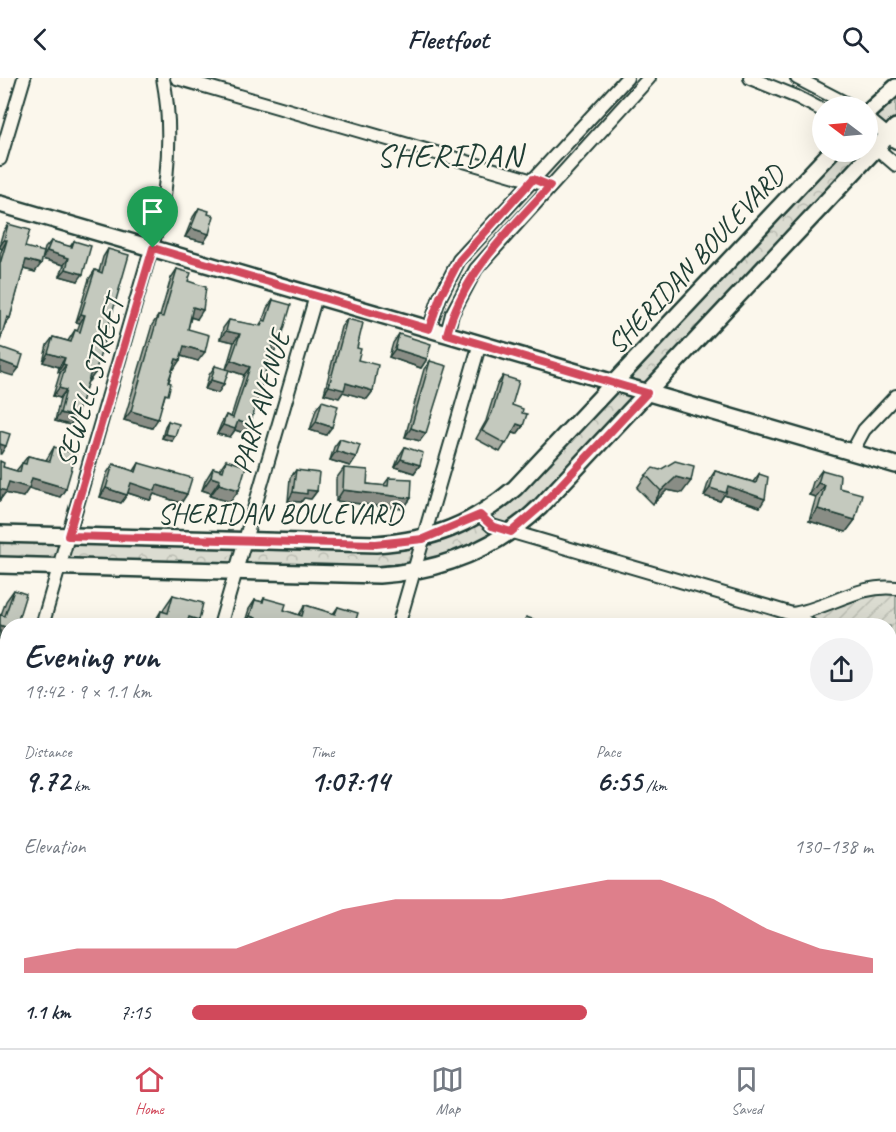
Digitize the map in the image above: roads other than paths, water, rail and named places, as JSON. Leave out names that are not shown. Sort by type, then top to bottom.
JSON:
[{"type":"main road","points":[[878,103],[896,87]]},
{"type":"main road","name":"SHERIDAN BOULEVARD","points":[[878,141],[893,135]]},
{"type":"main road","name":"SHERIDAN BOULEVARD","points":[[0,534],[376,544],[423,539],[480,515],[515,488],[822,162]]},
{"type":"main road","name":"SHERIDAN BOULEVARD","points":[[0,565],[379,576],[413,573],[472,554],[511,532],[540,507],[647,393],[855,162]]},
{"type":"main road","points":[[0,204],[896,465]]},
{"type":"street","points":[[0,159],[24,78]]},
{"type":"street","name":"SEWELL STREET","points":[[44,618],[161,215],[169,158],[169,125],[163,78]]},
{"type":"street","points":[[177,78],[533,179],[550,186]]},
{"type":"street","points":[[429,329],[440,297],[459,261],[627,78]]},
{"type":"street","points":[[447,334],[452,314],[476,269],[649,78]]},
{"type":"street","points":[[750,78],[812,106]]},
{"type":"street","points":[[797,78],[831,96]]},
{"type":"street","points":[[878,125],[893,135]]},
{"type":"street","points":[[878,150],[896,165]]},
{"type":"street","name":"PARK AVENUE","points":[[222,618],[316,297]]},
{"type":"street","points":[[400,618],[480,344]]},
{"type":"street","points":[[852,452],[864,430],[896,396]]},
{"type":"street","points":[[480,515],[492,526],[792,614],[799,618]]},
{"type":"street","points":[[792,614],[807,612],[868,589],[896,588]]},
{"type":"district","name":"SHERIDAN","points":[[450,155]]}]
